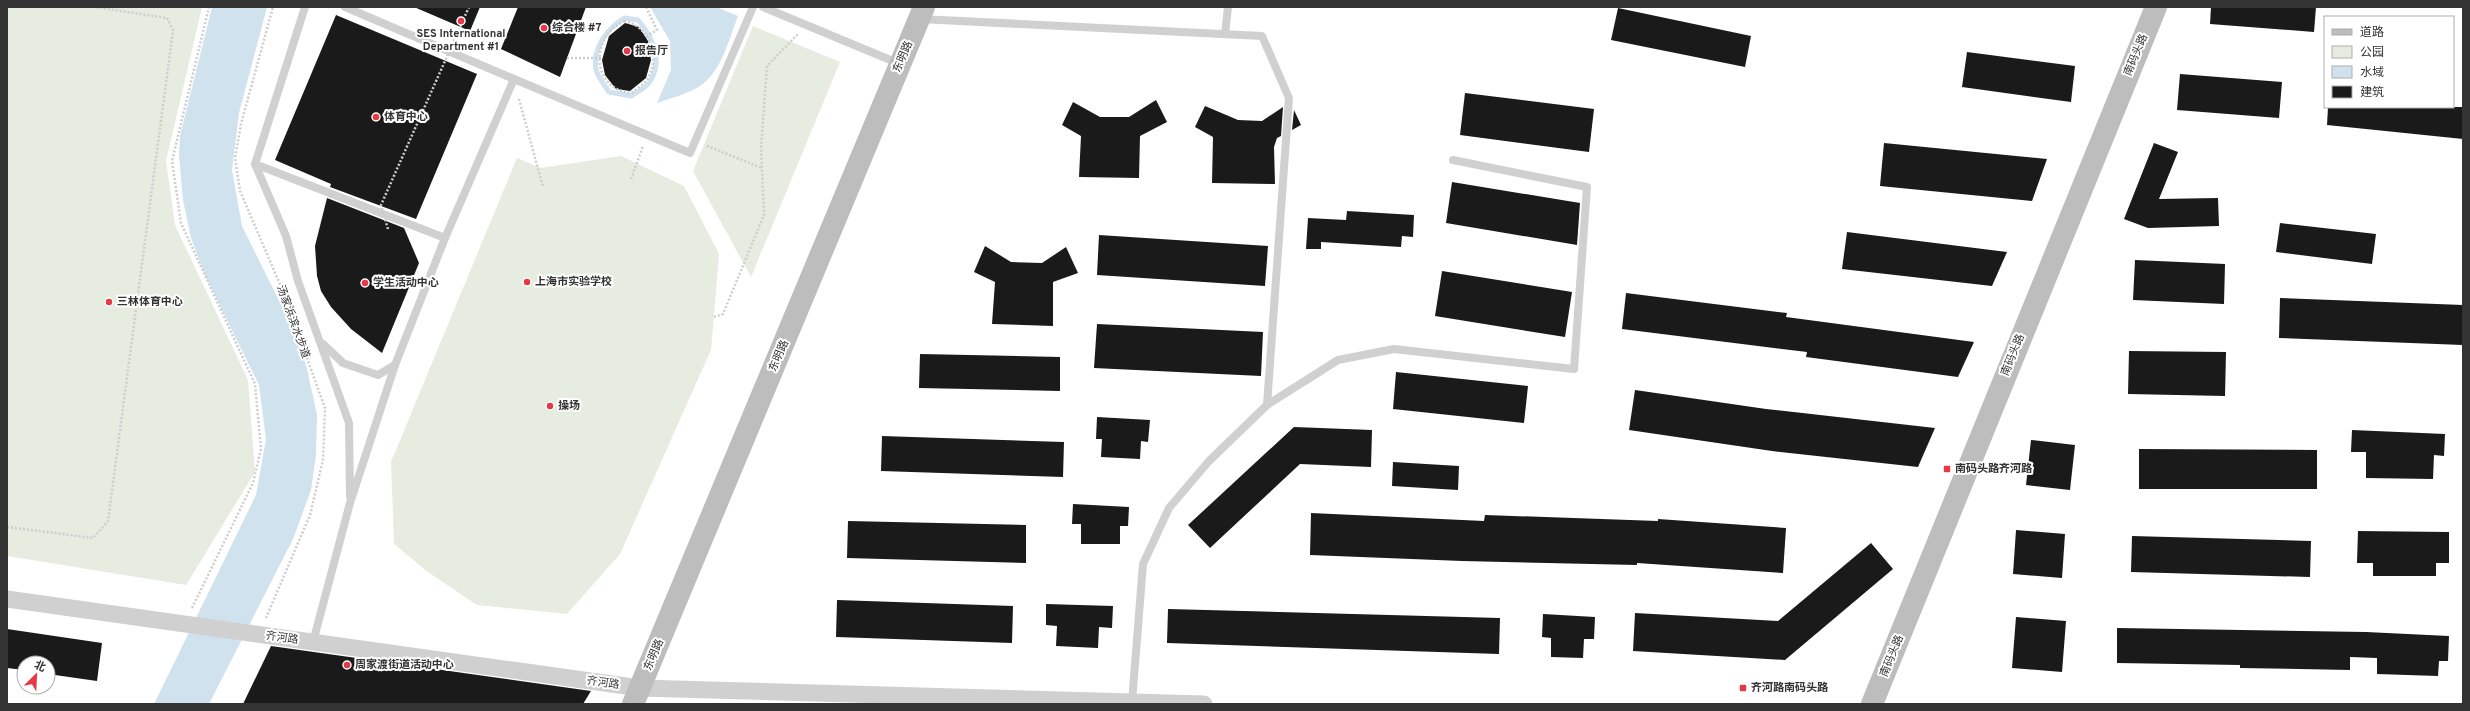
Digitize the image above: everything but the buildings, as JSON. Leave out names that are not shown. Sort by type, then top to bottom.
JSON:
[{"type":"street","name":"南码头路","points":[[1872,704],[2156,7]]},
{"type":"street","name":"东明路","points":[[637,696],[922,13]]},
{"type":"street","name":"齐河路","points":[[7,599],[313,642],[637,696],[1204,704]]},
{"type":"lane","points":[[305,7],[255,164],[286,236],[298,281],[322,343],[349,422],[350,503]]},
{"type":"lane","points":[[345,7],[690,153],[753,7]]},
{"type":"lane","points":[[763,7],[900,64]]},
{"type":"lane","points":[[1225,34],[1228,7]]},
{"type":"lane","points":[[922,13],[1262,36],[1289,98],[1266,405]]},
{"type":"lane","points":[[313,642],[350,503],[396,365],[445,238],[514,79]]},
{"type":"lane","points":[[1132,702],[1143,564],[1169,508],[1209,461],[1266,405],[1338,360],[1394,349],[1574,369],[1587,187],[1453,160]]},
{"type":"lane","points":[[255,164],[445,238]]},
{"type":"lane","points":[[322,343],[343,363],[378,375],[396,365]]},
{"type":"path","points":[[7,527],[93,538],[108,521],[173,30],[167,18],[96,7]]},
{"type":"path","points":[[184,624],[253,483],[261,449],[255,384],[181,223],[172,160],[210,7]]},
{"type":"path","name":"汤家浜滨水步道","points":[[259,635],[310,516],[323,460],[325,408],[282,289],[240,191],[235,158],[241,124],[273,7]]},
{"type":"path","points":[[388,229],[381,204],[469,7]]},
{"type":"path","points":[[646,7],[657,30],[648,36]]},
{"type":"path","points":[[624,21],[636,24],[648,36],[652,51],[653,66],[648,78],[631,93],[617,92],[608,85],[602,74],[601,58],[604,42],[608,34],[624,21]]},
{"type":"path","points":[[714,317],[723,314],[764,215],[761,148],[767,66],[807,25]]},
{"type":"path","points":[[567,58],[601,58]]},
{"type":"path","points":[[514,79],[543,187]]},
{"type":"path","points":[[630,179],[647,134]]},
{"type":"path","points":[[696,141],[762,168]]},
{"type":"green space","name":"三林体育中心","points":[[7,7],[202,7],[166,161],[175,225],[248,380],[255,472],[186,585],[7,556]]},
{"type":"green space","points":[[753,26],[840,62],[751,277],[693,171]]},
{"type":"green space","name":"操场","points":[[621,156],[684,186],[719,254],[711,350],[620,554],[567,614],[477,605],[428,572],[394,544],[391,462],[517,158],[541,168]]},
{"type":"water","points":[[212,7],[267,7],[239,113],[232,170],[242,226],[297,337],[307,369],[317,415],[316,454],[311,490],[293,539],[209,704],[154,704],[256,495],[266,439],[259,385],[205,275],[191,238],[183,200],[179,155],[180,136]]},
{"type":"water","points":[[650,7],[716,7],[738,16],[723,57],[709,78],[704,83],[692,90],[657,103],[671,70],[670,41]]},
{"type":"waterway","points":[[624,18],[638,20],[652,42],[656,58],[656,66],[649,83],[643,89],[631,96],[609,92],[596,70],[595,62],[596,54],[602,40],[607,33],[624,18]]},
{"type":"place","name":"SES International Department #1","points":[[461,21]]},
{"type":"place","name":"综合楼 #7","points":[[544,28]]},
{"type":"place","name":"报告厅","points":[[627,51]]},
{"type":"place","name":"体育中心","points":[[376,117]]},
{"type":"place","name":"上海市实验学校","points":[[527,282]]},
{"type":"place","name":"学生活动中心","points":[[365,283]]},
{"type":"place","name":"三林体育中心","points":[[109,302]]},
{"type":"place","name":"操场","points":[[550,406]]},
{"type":"place","name":"南码头路齐河路","points":[[1947,469]]},
{"type":"place","name":"周家渡街道活动中心","points":[[347,665]]},
{"type":"place","name":"齐河路南码头路","points":[[1743,688]]}]
